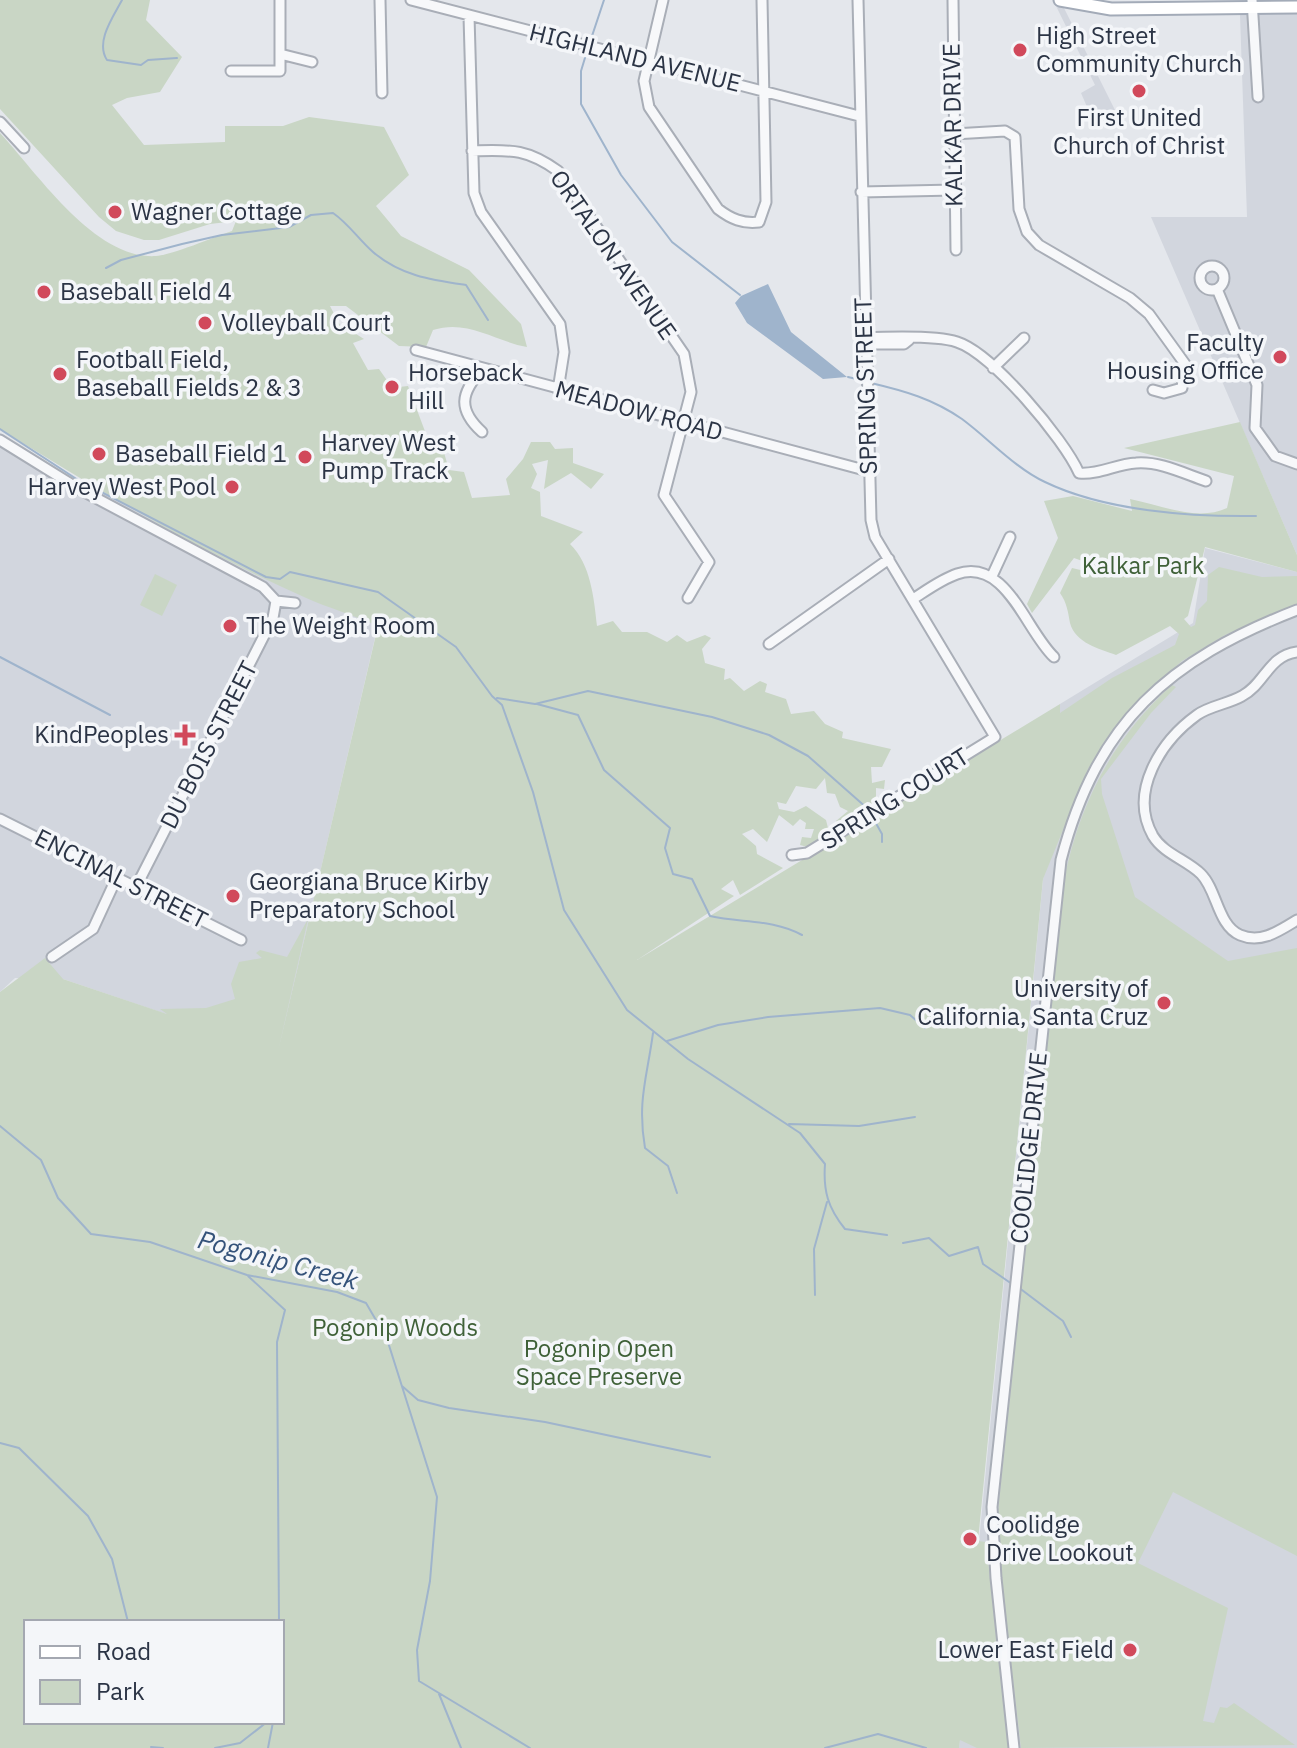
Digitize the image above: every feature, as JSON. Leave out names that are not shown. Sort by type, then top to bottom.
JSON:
[{"type":"main road","points":[[1060,0],[1111,9],[1252,4],[1297,7]]},
{"type":"street","points":[[231,71],[280,71],[280,0]]},
{"type":"street","points":[[380,0],[382,93]]},
{"type":"street","points":[[663,0],[648,60],[645,92],[655,121],[718,209],[743,222],[759,222],[766,202],[762,0]]},
{"type":"street","name":"SPRING STREET","points":[[858,0],[864,341],[873,528],[995,737]]},
{"type":"street","name":"KALKAR DRIVE","points":[[953,0],[956,250]]},
{"type":"street","name":"HIGHLAND AVENUE","points":[[416,1],[859,116]]},
{"type":"street","points":[[1252,4],[1258,97]]},
{"type":"street","points":[[469,16],[474,193],[481,212],[560,324],[564,352],[558,390]]},
{"type":"street","points":[[280,54],[312,62]]},
{"type":"street","points":[[0,122],[24,148]]},
{"type":"street","points":[[954,134],[1005,131],[1015,137],[1019,209],[1027,232],[1039,245],[1106,283],[1149,314],[1185,364],[1182,388],[1164,393],[1153,390]]},
{"type":"street","name":"ORTALON AVENUE","points":[[472,151],[519,150],[539,157],[558,171],[684,354],[691,379],[664,495],[709,562],[688,598]]},
{"type":"street","points":[[861,192],[954,190]]},
{"type":"street","points":[[1217,289],[1257,385],[1255,428],[1275,456],[1297,464]]},
{"type":"street","points":[[993,368],[1024,338]]},
{"type":"street","points":[[864,341],[904,344],[909,340],[958,342],[993,368],[1053,430],[1079,473],[1091,474],[1138,462],[1157,464],[1206,481]]},
{"type":"street","name":"MEADOW ROAD","points":[[416,350],[868,471]]},
{"type":"street","points":[[482,370],[465,390],[463,402],[465,414],[482,432]]},
{"type":"street","points":[[0,440],[91,496],[263,587],[276,601],[295,603]]},
{"type":"street","points":[[992,576],[1010,537]]},
{"type":"street","points":[[769,644],[889,559]]},
{"type":"street","points":[[913,599],[954,574],[968,571],[992,576],[1054,657]]},
{"type":"street","name":"DU BOIS STREET","points":[[136,887],[273,618],[276,601]]},
{"type":"street","name":"COOLIDGE DRIVE","points":[[1014,1748],[992,1507],[1061,860],[1086,787],[1106,750],[1136,710],[1199,655],[1297,610]]},
{"type":"street","points":[[1297,652],[1271,664],[1248,693],[1199,713],[1177,730],[1158,756],[1142,801],[1153,836],[1167,851],[1204,877],[1226,922],[1238,935],[1259,939],[1297,920]]},
{"type":"street","name":"SPRING COURT","points":[[792,855],[807,853],[995,737]]},
{"type":"street","name":"ENCINAL STREET","points":[[0,819],[241,940]]},
{"type":"street","points":[[52,957],[93,929],[117,877]]},
{"type":"shaded area","points":[[1056,6],[1064,8],[1117,114],[1091,116],[1081,93],[1095,85]]},
{"type":"shaded area","points":[[1262,7],[1297,7],[1297,555],[1151,217],[1247,217],[1240,15]]},
{"type":"shaded area","points":[[0,439],[157,522],[378,625],[278,1052],[63,979],[15,978],[0,992]]},
{"type":"shaded area","name":"University of California, Santa Cruz","points":[[1205,548],[1297,572],[1297,1748],[959,1748],[1060,704],[1193,623]]},
{"type":"green space","name":"Pogonip Open Space Preserve","points":[[0,0],[150,0],[146,20],[182,57],[160,92],[127,98],[112,105],[144,145],[225,142],[225,126],[283,126],[309,117],[384,127],[409,175],[376,206],[401,236],[469,270],[521,324],[527,347],[458,327],[433,330],[426,347],[399,346],[346,306],[330,306],[342,329],[361,325],[356,334],[364,339],[353,343],[368,370],[379,369],[391,386],[386,390],[393,393],[399,387],[408,386],[432,450],[443,449],[449,470],[464,472],[472,498],[510,495],[506,479],[523,459],[531,442],[550,442],[555,449],[573,448],[573,463],[604,474],[591,489],[571,473],[544,489],[548,460],[532,464],[537,474],[531,488],[540,492],[541,516],[583,532],[570,544],[587,572],[597,626],[613,621],[622,632],[647,632],[667,642],[677,635],[687,642],[705,635],[711,638],[702,649],[705,663],[725,669],[724,680],[730,678],[744,691],[760,681],[767,684],[765,692],[786,699],[791,714],[814,711],[825,724],[843,732],[842,738],[891,749],[882,767],[871,767],[872,783],[885,780],[884,789],[876,788],[876,800],[882,803],[874,807],[869,802],[867,812],[844,834],[836,821],[848,811],[840,807],[835,794],[827,793],[825,778],[816,789],[796,786],[786,804],[777,802],[779,809],[794,812],[806,806],[826,820],[829,832],[811,848],[800,845],[802,837],[811,838],[814,829],[805,829],[806,823],[800,819],[793,826],[779,815],[767,842],[753,829],[742,834],[756,846],[757,854],[783,868],[740,895],[733,880],[721,889],[734,896],[637,960],[1060,704],[1060,713],[1112,678],[1175,645],[1179,634],[1170,626],[1116,655],[1096,648],[1077,636],[1060,593],[1072,568],[1089,572],[1088,563],[1074,558],[1032,613],[1027,604],[1058,538],[1044,501],[1073,496],[1132,511],[1130,499],[1191,513],[1227,508],[1234,476],[1124,448],[1240,422],[1297,555],[1297,572],[1205,547],[1188,616],[1184,619],[1191,627],[1195,625],[1198,610],[1207,601],[1208,575],[1219,567],[1262,577],[1297,576],[1297,604],[1225,635],[1182,661],[1141,698],[1120,721],[1088,769],[1043,879],[978,1541],[986,1542],[1008,1748],[977,1748],[960,1740],[959,1748],[0,1748],[0,992],[45,958],[63,979],[167,1014],[160,1009],[206,1008],[235,999],[231,984],[239,962],[262,958],[256,953],[260,950],[287,957],[308,919],[278,1051],[378,626],[304,597],[226,560],[111,497],[0,429],[0,133],[69,211],[90,230],[133,254],[156,256],[172,253],[232,231],[236,221],[210,224],[159,240],[144,240],[116,231],[99,217],[0,109]]},
{"type":"green space","points":[[155,574],[177,585],[162,616],[140,605]]},
{"type":"green space","name":"University of California, Santa Cruz","points":[[1172,685],[1176,687],[1151,713],[1101,779],[1102,794],[1135,897],[1228,961],[1297,948],[1297,1556],[1173,1492],[1138,1563],[1228,1608],[1203,1721],[1214,1723],[1220,1707],[1227,1708],[1234,1703],[1295,1745],[1021,1748],[999,1561],[998,1511],[1064,880],[1079,824],[1102,773],[1132,727]]},
{"type":"water","points":[[768,284],[791,332],[847,377],[823,379],[747,323],[735,303],[741,296]]},
{"type":"waterway","points":[[122,0],[104,38],[107,60],[141,65],[148,60],[177,58]]},
{"type":"waterway","points":[[590,42],[604,0]]},
{"type":"waterway","points":[[588,48],[581,71],[581,104],[621,175],[672,242],[740,295]]},
{"type":"waterway","points":[[106,268],[121,260],[182,244],[222,235],[289,227],[311,215],[333,213],[373,252],[395,267],[429,279],[466,285],[488,320]]},
{"type":"waterway","points":[[848,377],[865,381]]},
{"type":"waterway","points":[[871,383],[940,406],[962,419],[1023,469],[1069,492],[1149,510],[1256,516]]},
{"type":"waterway","points":[[0,429],[78,480],[266,577],[280,579],[290,572],[378,592],[456,647],[502,705],[533,792],[564,910],[627,1010],[688,1059],[800,1133],[825,1164],[828,1199],[845,1229],[887,1235]]},
{"type":"waterway","points":[[0,657],[110,715]]},
{"type":"waterway","points":[[497,698],[535,704],[588,691],[712,717],[769,735],[808,756],[868,809]]},
{"type":"waterway","points":[[537,704],[578,715],[604,770],[670,828],[665,848],[673,874],[692,879],[710,916],[768,924],[802,935]]},
{"type":"waterway","points":[[873,818],[882,834],[882,842]]},
{"type":"waterway","points":[[667,1041],[718,1025],[768,1017],[880,1008],[910,1015],[925,1028]]},
{"type":"waterway","points":[[653,1033],[642,1103],[645,1148],[668,1166],[677,1193]]},
{"type":"waterway","points":[[789,1124],[859,1126],[915,1117]]},
{"type":"waterway","name":"Pogonip Creek","points":[[0,1126],[41,1160],[58,1198],[91,1234],[150,1242],[247,1275],[337,1292],[366,1303],[387,1339],[437,1497],[430,1581],[417,1650],[419,1681],[530,1748]]},
{"type":"waterway","points":[[815,1295],[814,1249],[827,1202]]},
{"type":"waterway","points":[[903,1243],[929,1238],[949,1256],[978,1247],[983,1264],[1012,1284]]},
{"type":"waterway","points":[[248,1276],[285,1310],[277,1342],[279,1620]]},
{"type":"waterway","points":[[1018,1287],[1063,1321],[1071,1337]]},
{"type":"waterway","points":[[402,1386],[418,1400],[449,1408],[545,1422],[710,1457]]},
{"type":"waterway","points":[[0,1443],[19,1448],[88,1516],[112,1559],[127,1620]]},
{"type":"waterway","points":[[439,1694],[461,1748]]},
{"type":"waterway","points":[[215,1748],[240,1743],[264,1724]]},
{"type":"waterway","points":[[268,1748],[273,1724]]},
{"type":"waterway","points":[[825,1748],[878,1734],[926,1748]]},
{"type":"waterway","points":[[151,1747],[163,1748]]},
{"type":"place","name":"High Street Community Church","points":[[1020,50]]},
{"type":"place","name":"First United Church of Christ","points":[[1139,91]]},
{"type":"place","name":"Wagner Cottage","points":[[115,212]]},
{"type":"place","name":"Baseball Field 4","points":[[44,292]]},
{"type":"place","name":"Volleyball Court","points":[[205,323]]},
{"type":"place","name":"Faculty Housing Office","points":[[1280,357]]},
{"type":"place","name":"Football Field, Baseball Fields 2 & 3","points":[[60,374]]},
{"type":"place","name":"Horseback Hill","points":[[392,387]]},
{"type":"place","name":"Baseball Field 1","points":[[99,454]]},
{"type":"place","name":"Harvey West Pump Track","points":[[305,457]]},
{"type":"place","name":"Harvey West Pool","points":[[232,487]]},
{"type":"place","name":"The Weight Room","points":[[230,626]]},
{"type":"place","name":"KindPeoples","points":[[185,735]]},
{"type":"place","name":"Georgiana Bruce Kirby Preparatory School","points":[[233,896]]},
{"type":"place","name":"University of California, Santa Cruz","points":[[1164,1003]]},
{"type":"place","name":"Coolidge Drive Lookout","points":[[970,1539]]},
{"type":"place","name":"Lower East Field","points":[[1130,1650]]},
{"type":"park label","name":"Kalkar Park","points":[[1143,566]]},
{"type":"park label","name":"Pogonip Woods","points":[[395,1328]]}]
